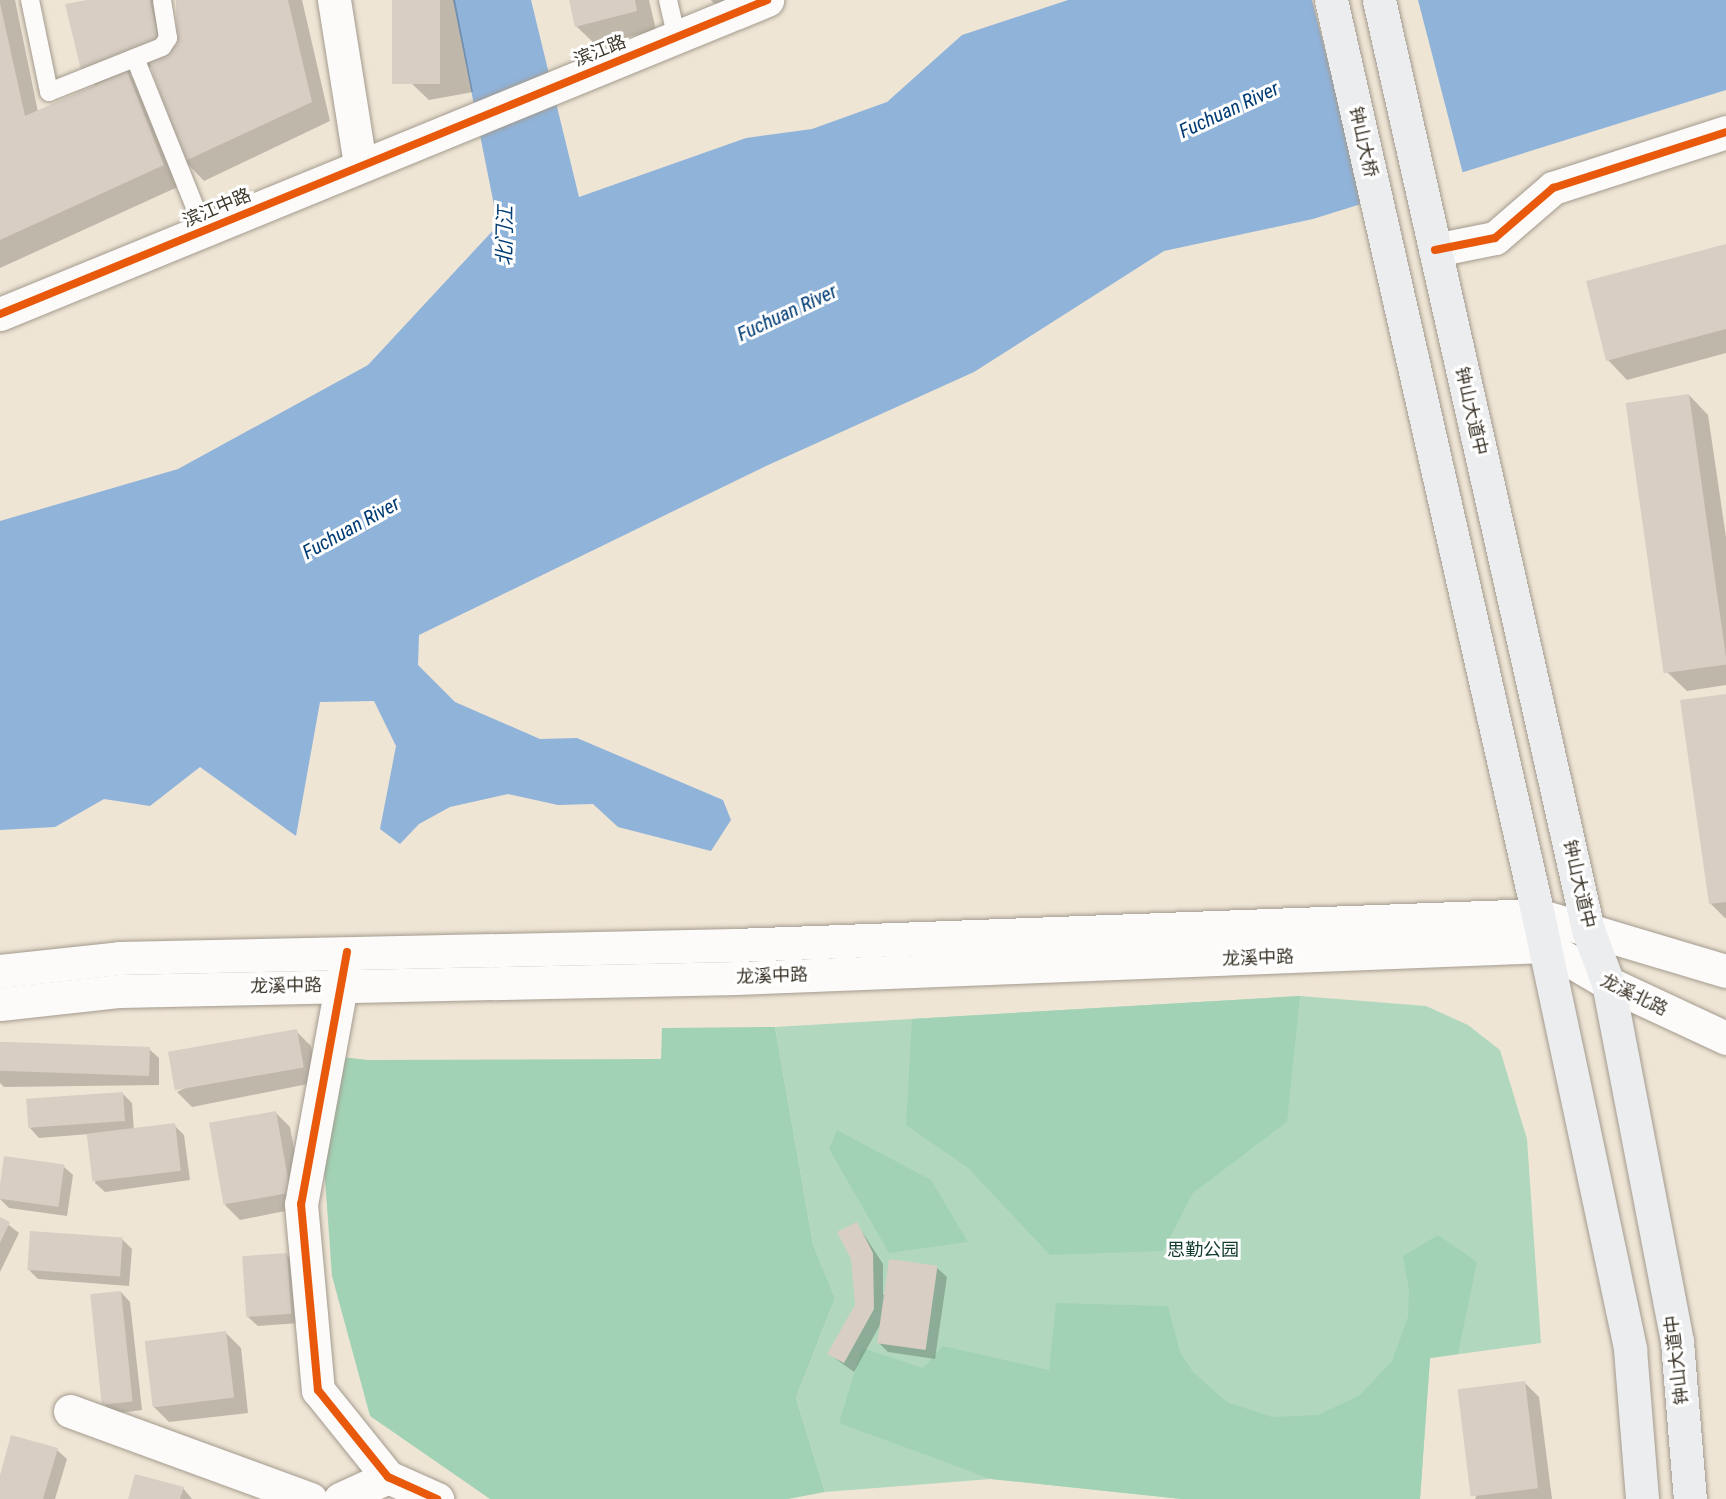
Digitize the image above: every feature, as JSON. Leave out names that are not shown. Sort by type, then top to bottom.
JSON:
[{"type":"highway","name":"钟山大桥","points":[[1331,0],[1538,915]]},
{"type":"highway","points":[[1379,0],[1437,262]]},
{"type":"highway","name":"钟山大道中","points":[[1437,262],[1588,930],[1608,983],[1677,1342],[1689,1499]]},
{"type":"highway","points":[[1538,915],[1630,1349],[1642,1499]]},
{"type":"main road","points":[[334,0],[360,165]]},
{"type":"main road","name":"滨江路","points":[[445,130],[767,0]]},
{"type":"main road","name":"滨江中路","points":[[0,314],[445,130]]},
{"type":"main road","points":[[1437,262],[1495,238],[1553,188],[1726,132]]},
{"type":"main road","points":[[1538,915],[1726,971]]},
{"type":"main road","name":"龙溪中路","points":[[0,971],[119,958],[735,945],[1538,915]]},
{"type":"main road","name":"龙溪中路","points":[[0,1004],[120,991],[736,978],[1545,946]]},
{"type":"main road","name":"龙溪北路","points":[[1545,946],[1608,983],[1726,1038]]},
{"type":"main road","points":[[347,952],[301,1204],[318,1390],[388,1477],[437,1499]]},
{"type":"main road","points":[[70,1411],[310,1499]]},
{"type":"main road","points":[[340,1499],[388,1477]]},
{"type":"lane","points":[[30,0],[49,92],[162,47],[168,38],[162,0]]},
{"type":"lane","points":[[668,0],[676,36]]},
{"type":"lane","points":[[135,58],[204,230]]},
{"type":"green space","name":"思勤公园","points":[[1300,996],[1426,1006],[1468,1025],[1500,1050],[1527,1139],[1541,1343],[1430,1358],[1420,1499],[1182,1499],[991,1479],[825,1492],[796,1398],[835,1298],[813,1244],[775,1027]]},
{"type":"green space","points":[[1300,996],[1287,1122],[1193,1193],[1163,1251],[1050,1255],[968,1168],[906,1125],[912,1019]]},
{"type":"green space","points":[[775,1027],[813,1244],[835,1298],[796,1398],[825,1492],[788,1499],[490,1499],[370,1416],[332,1276],[316,1054],[368,1060],[661,1059],[662,1028]]},
{"type":"green space","points":[[837,1130],[931,1180],[968,1242],[889,1253],[829,1149]]},
{"type":"green space","points":[[1438,1235],[1477,1262],[1458,1354],[1430,1358],[1420,1499],[1182,1499],[991,1479],[839,1423],[862,1348],[923,1368],[943,1346],[1049,1370],[1056,1303],[1168,1306],[1180,1352],[1193,1372],[1227,1402],[1272,1417],[1318,1415],[1360,1395],[1392,1361],[1408,1317],[1409,1290],[1403,1256]]},
{"type":"water","points":[[453,0],[531,0],[579,197],[746,138],[812,129],[887,102],[962,35],[1068,0],[1726,0],[1726,90],[1313,219],[1164,251],[974,372],[766,466],[419,635],[418,665],[455,702],[540,739],[577,738],[723,800],[731,820],[711,851],[618,827],[593,804],[558,805],[508,794],[450,807],[419,824],[400,844],[380,829],[396,746],[374,701],[320,702],[296,836],[200,767],[150,806],[104,799],[55,827],[0,830],[0,521],[178,469],[368,365],[498,225]]},
{"type":"pier","points":[[1312,0],[1418,0],[1463,174],[1365,205]]},
{"type":"building","points":[[87,0],[150,0],[159,43],[82,74],[65,4]]},
{"type":"building","points":[[176,0],[288,0],[312,102],[183,162],[148,58],[177,44]]},
{"type":"building","points":[[392,0],[440,0],[440,84],[392,84]]},
{"type":"building","points":[[569,0],[635,0],[637,11],[575,27]]},
{"type":"building","points":[[0,3],[25,116],[127,71],[164,165],[0,240]]},
{"type":"building","points":[[1726,244],[1726,329],[1606,361],[1586,281]]},
{"type":"building","points":[[1689,394],[1726,664],[1664,673],[1626,403]]},
{"type":"building","points":[[1726,694],[1726,902],[1709,904],[1680,700]]},
{"type":"building","points":[[297,1029],[304,1067],[175,1090],[168,1052]]},
{"type":"building","points":[[0,1042],[150,1047],[149,1076],[0,1071]]},
{"type":"building","points":[[123,1092],[125,1121],[28,1128],[26,1099]]},
{"type":"building","points":[[276,1111],[290,1193],[223,1205],[209,1123]]},
{"type":"building","points":[[175,1123],[181,1171],[93,1181],[87,1134]]},
{"type":"building","points":[[4,1156],[64,1164],[58,1207],[0,1199]]},
{"type":"building","points":[[0,1217],[10,1222],[0,1243]]},
{"type":"building","points":[[857,1222],[873,1253],[874,1309],[844,1363],[827,1354],[855,1305],[851,1259],[837,1232]]},
{"type":"building","points":[[30,1231],[123,1237],[120,1276],[27,1270]]},
{"type":"building","points":[[287,1253],[291,1314],[246,1317],[242,1256]]},
{"type":"building","points":[[889,1259],[938,1266],[926,1350],[877,1343]]},
{"type":"building","points":[[121,1291],[133,1401],[102,1405],[90,1294]]},
{"type":"building","points":[[226,1331],[234,1398],[153,1407],[145,1341]]},
{"type":"building","points":[[1525,1381],[1538,1488],[1471,1496],[1458,1389]]},
{"type":"building","points":[[11,1435],[58,1448],[43,1499],[0,1499],[0,1475]]},
{"type":"building","points":[[135,1474],[184,1487],[180,1499],[128,1499]]},
{"type":"cycle path","points":[[0,314],[767,0]]},
{"type":"cycle path","points":[[1435,250],[1495,238],[1553,188],[1726,132]]},
{"type":"cycle path","points":[[347,952],[301,1204],[318,1390],[388,1477],[437,1499]]},
{"type":"water label","name":"Fuchuan River","points":[[1229,110]]},
{"type":"water label","name":"北门江","points":[[505,236]]},
{"type":"water label","name":"Fuchuan River","points":[[787,313]]},
{"type":"water label","name":"Fuchuan River","points":[[351,528]]}]
